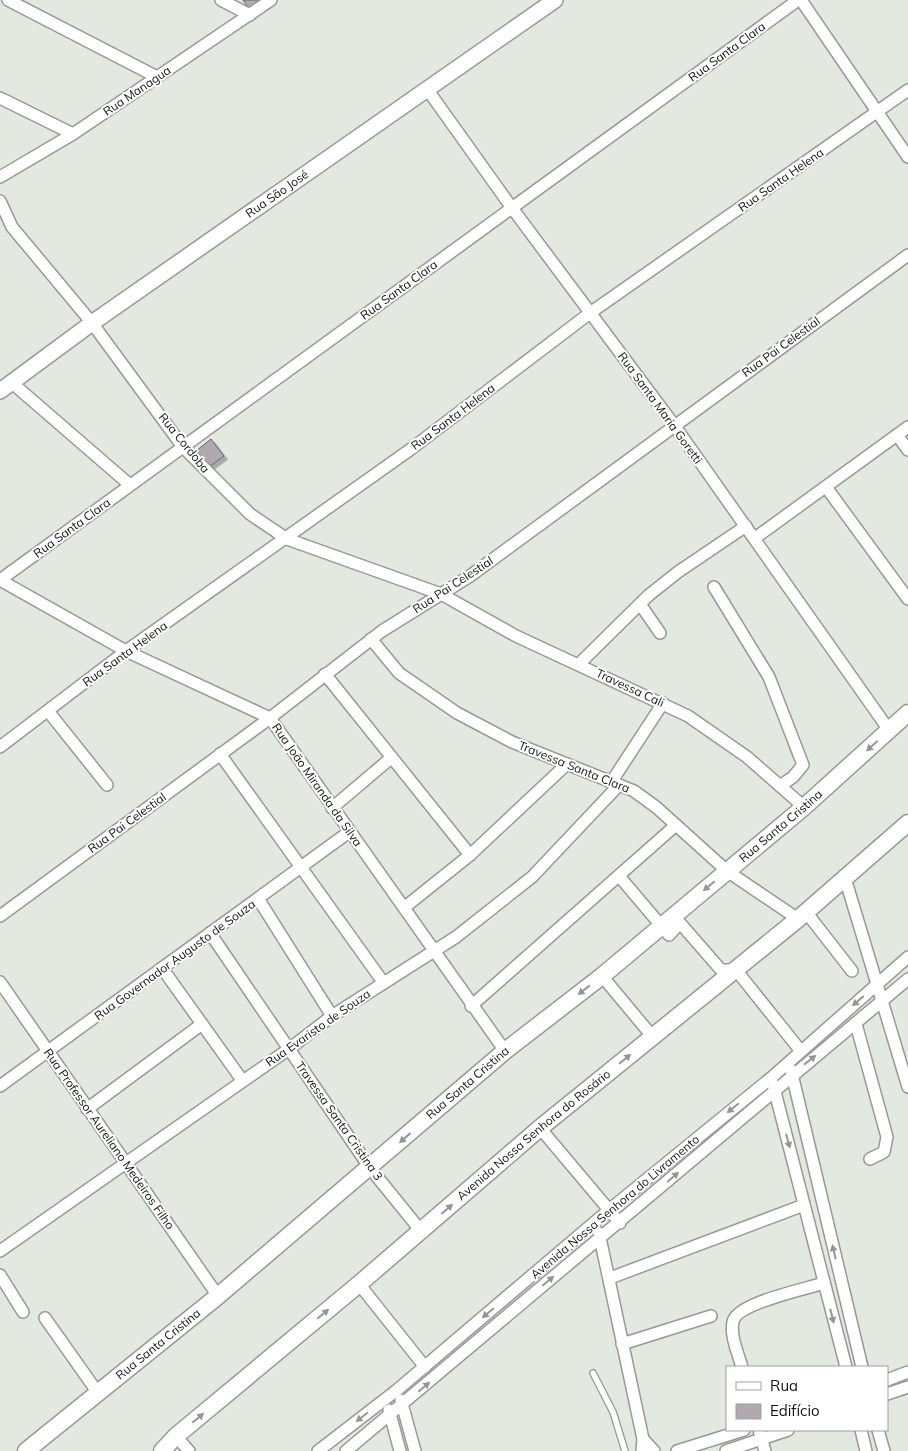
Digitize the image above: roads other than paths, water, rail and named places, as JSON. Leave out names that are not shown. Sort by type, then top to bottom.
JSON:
[{"type":"main road","name":"Rua Santa Cristina","points":[[26,1451],[218,1296],[505,1051],[602,976],[804,807],[908,713]]},
{"type":"main road","name":"Avenida Nossa Senhora do Rosário","points":[[162,1451],[176,1436],[359,1284],[540,1128],[802,916],[908,823]]},
{"type":"street","points":[[8,0],[157,77]]},
{"type":"street","points":[[221,0],[250,15]]},
{"type":"street","name":"Rua Managua","points":[[0,177],[73,134],[271,0]]},
{"type":"street","name":"Rua São José","points":[[6,386],[92,323],[555,0]]},
{"type":"street","points":[[800,0],[908,157]]},
{"type":"street","name":"Rua Santa Clara","points":[[0,580],[800,0]]},
{"type":"street","name":"Rua Santa Maria Goretti","points":[[427,89],[512,208],[674,425],[889,730]]},
{"type":"street","name":"Rua Santa Helena","points":[[0,747],[126,652],[288,539],[419,443],[590,313],[878,113],[908,90]]},
{"type":"street","points":[[0,98],[73,134]]},
{"type":"street","name":"Rua Cordoba","points":[[0,202],[12,227],[92,323],[183,447],[250,514],[288,539],[441,594]]},
{"type":"street","name":"Rua Pai Celestial","points":[[0,916],[270,718],[371,639],[470,576],[908,254]]},
{"type":"street","points":[[6,386],[130,485]]},
{"type":"street","points":[[755,538],[908,427]]},
{"type":"street","points":[[897,435],[908,450]]},
{"type":"street","points":[[826,487],[908,599]]},
{"type":"street","points":[[579,664],[640,604],[678,572],[746,526]]},
{"type":"street","name":"Rua João Miranda da Silva","points":[[0,580],[126,652],[270,718],[349,832],[405,907],[471,1006],[505,1051]]},
{"type":"street","points":[[714,587],[769,677],[803,765],[793,777],[780,786]]},
{"type":"street","name":"Travessa Cali","points":[[441,594],[516,636],[688,716],[725,741],[804,807]]},
{"type":"street","points":[[640,604],[660,633]]},
{"type":"street","name":"Travessa Santa Clara","points":[[371,639],[399,674],[457,713],[512,742],[634,791],[656,807],[727,871],[802,916],[852,971]]},
{"type":"street","points":[[325,674],[470,856]]},
{"type":"street","name":"Rua Evaristo de Souza","points":[[0,1252],[332,1016],[456,937],[532,877],[616,783],[663,703]]},
{"type":"street","points":[[48,711],[107,784]]},
{"type":"street","points":[[220,754],[383,982]]},
{"type":"street","points":[[332,808],[391,758]]},
{"type":"street","points":[[405,907],[470,856],[567,764]]},
{"type":"street","points":[[471,1006],[676,826]]},
{"type":"street","name":"Rua Governador Augusto de Souza","points":[[0,1086],[210,933],[259,900],[349,832]]},
{"type":"street","points":[[619,876],[669,935],[680,923],[722,970],[736,970],[800,1050]]},
{"type":"street","points":[[845,878],[908,1087]]},
{"type":"street","points":[[259,900],[332,1016]]},
{"type":"street","name":"Travessa Santa Cristina 3","points":[[210,933],[370,1168],[421,1231]]},
{"type":"street","name":"Avenida Nossa Senhora do Livramento","points":[[318,1451],[425,1367],[609,1210],[771,1078],[800,1050],[908,957]]},
{"type":"street","points":[[162,968],[242,1080]]},
{"type":"street","points":[[602,976],[652,1036]]},
{"type":"street","name":"Avenida Nossa Senhora do Livramento","points":[[346,1451],[620,1223],[792,1075],[856,1024],[908,979]]},
{"type":"street","name":"Rua Professor Aureliano Medeiros Filho","points":[[0,982],[218,1296]]},
{"type":"street","points":[[87,1109],[202,1024]]},
{"type":"street","points":[[856,1024],[887,1137],[884,1152],[870,1159]]},
{"type":"street","points":[[789,1062],[862,1366]]},
{"type":"street","points":[[771,1078],[846,1366]]},
{"type":"street","points":[[540,1128],[620,1223]]},
{"type":"street","points":[[610,1278],[804,1205]]},
{"type":"street","points":[[596,1222],[610,1278],[643,1445],[654,1451]]},
{"type":"street","points":[[0,1275],[23,1312]]},
{"type":"street","points":[[742,1366],[735,1341],[733,1321],[742,1310],[824,1283]]},
{"type":"street","points":[[359,1284],[425,1367]]},
{"type":"street","points":[[622,1344],[711,1316]]},
{"type":"street","points":[[46,1318],[98,1393]]},
{"type":"street","points":[[888,1380],[908,1372]]},
{"type":"street","points":[[888,1394],[908,1388]]},
{"type":"street","points":[[397,1390],[403,1405],[415,1451]]},
{"type":"street","points":[[386,1399],[400,1451]]},
{"type":"street","points":[[677,1451],[741,1431]]},
{"type":"street","points":[[726,1451],[761,1434],[781,1431]]},
{"type":"street","points":[[861,1431],[866,1451]]},
{"type":"street","points":[[878,1431],[884,1451]]},
{"type":"street","points":[[761,1434],[765,1451]]},
{"type":"street","points":[[176,1436],[189,1451]]},
{"type":"lane","points":[[593,1372],[613,1412],[625,1451]]}]
